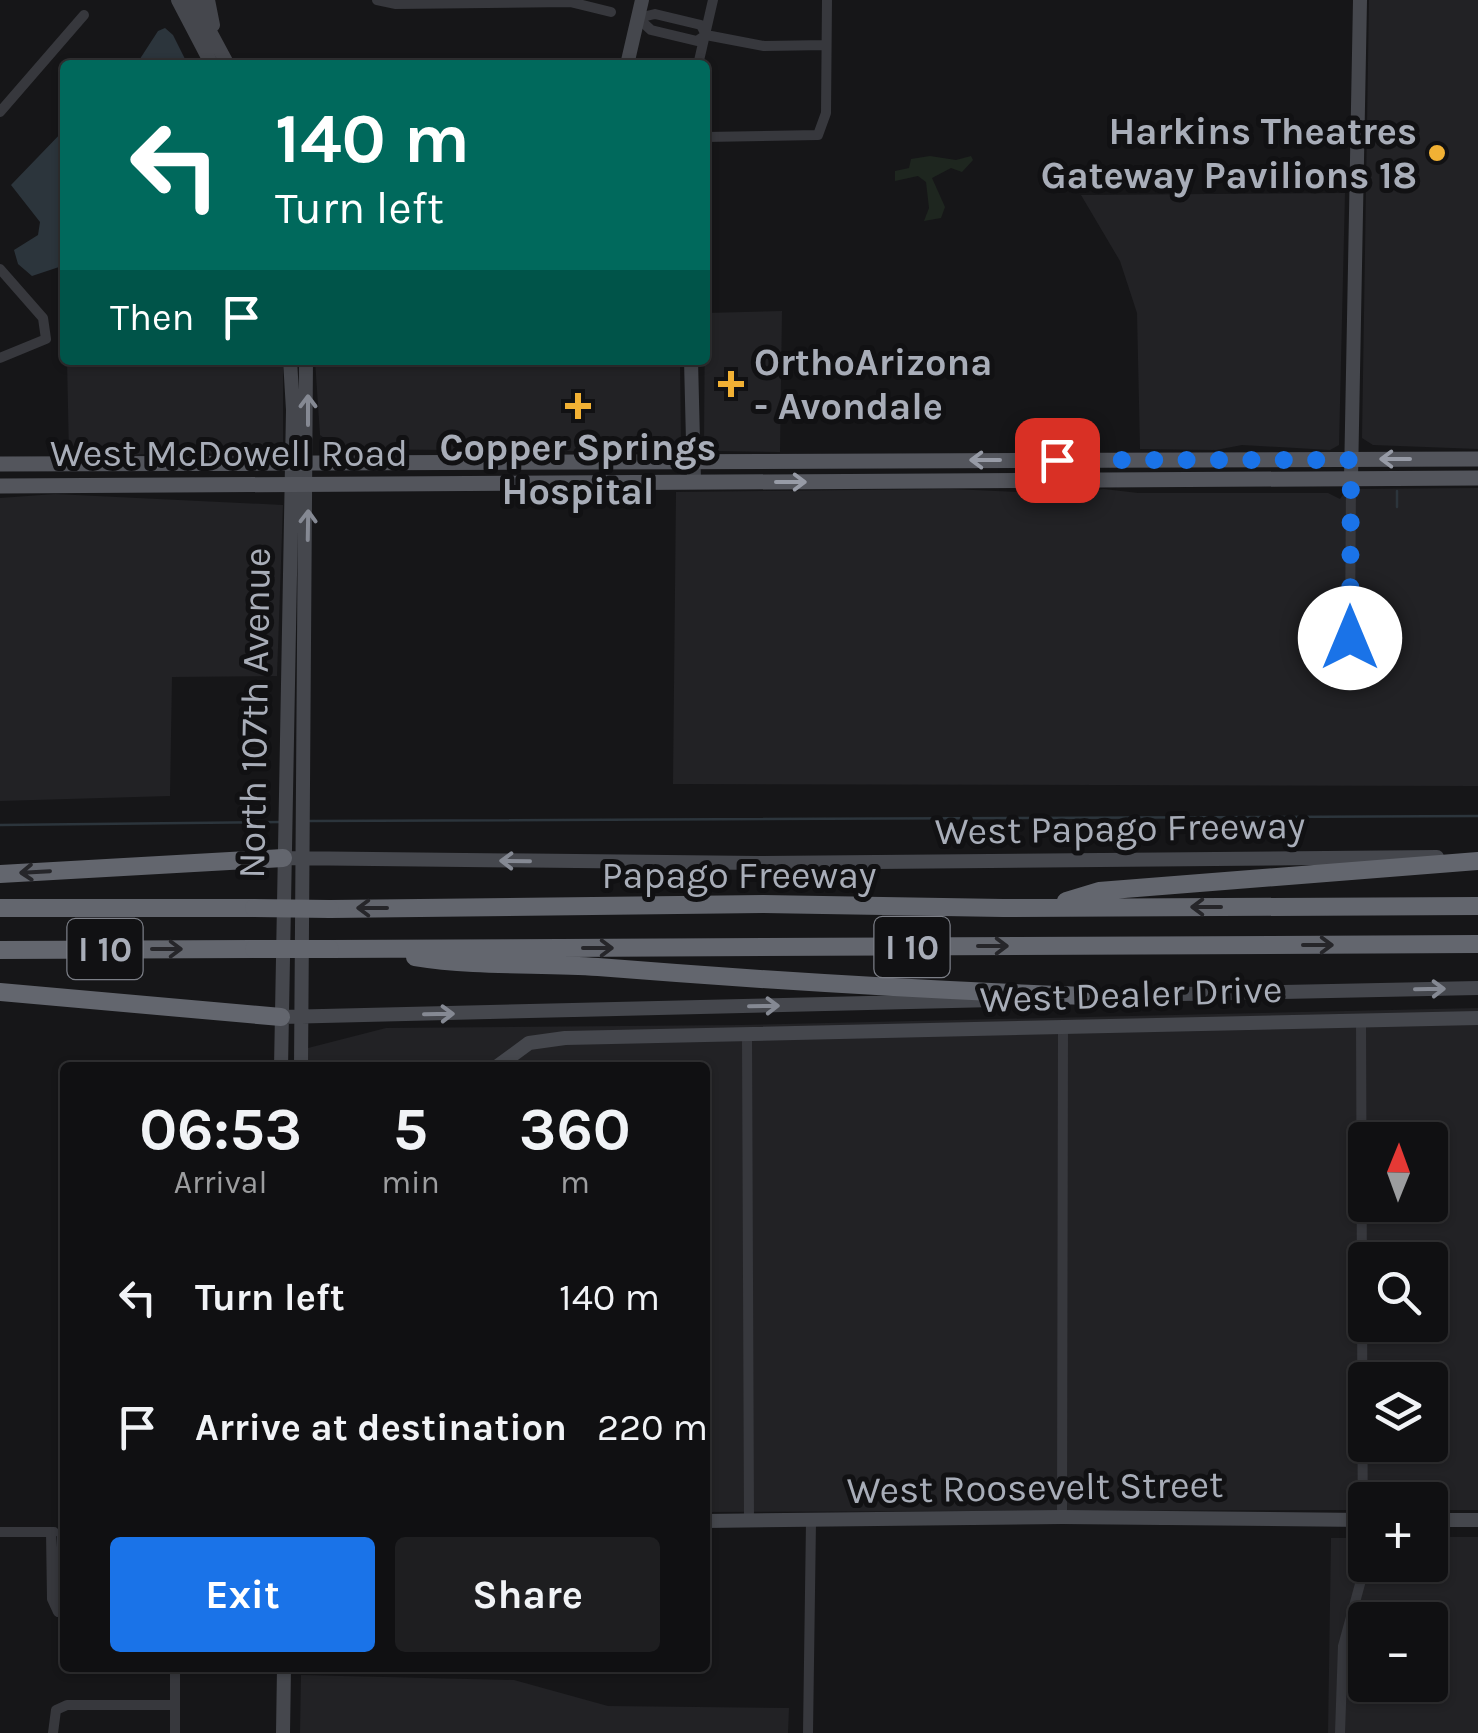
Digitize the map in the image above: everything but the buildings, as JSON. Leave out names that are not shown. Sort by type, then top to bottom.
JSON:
[{"type":"highway","points":[[0,874],[283,858]]},
{"type":"highway","points":[[1047,907],[1099,890],[1478,859]]},
{"type":"highway","name":"Papago Freeway","points":[[0,908],[1478,906]]},
{"type":"highway","name":"Papago Freeway","points":[[0,950],[1473,946]]},
{"type":"highway","points":[[360,949],[455,964],[558,964],[870,987],[1087,996]]},
{"type":"highway","points":[[0,992],[280,1016]]},
{"type":"main road","points":[[178,0],[209,60]]},
{"type":"main road","points":[[193,0],[226,60]]},
{"type":"main road","points":[[208,0],[221,50]]},
{"type":"main road","points":[[628,60],[642,0]]},
{"type":"main road","points":[[1350,479],[1360,0]]},
{"type":"main road","name":"North 107th Avenue","points":[[281,1062],[290,365]]},
{"type":"main road","name":"North 107th Avenue","points":[[302,1062],[306,365]]},
{"type":"main road","points":[[692,365],[694,482]]},
{"type":"main road","name":"West McDowell Road","points":[[0,464],[1478,459]]},
{"type":"main road","points":[[1442,478],[1478,468]]},
{"type":"main road","name":"West McDowell Road","points":[[0,486],[1478,478]]},
{"type":"main road","points":[[289,594],[295,610],[297,649],[305,656]]},
{"type":"main road","points":[[287,658],[295,670],[297,748],[304,755]]},
{"type":"main road","name":"West Papago Freeway","points":[[283,858],[759,863],[1478,859]]},
{"type":"main road","points":[[280,1016],[1478,988]]},
{"type":"main road","name":"West Dealer Drive","points":[[502,1062],[519,1048],[540,1040],[1478,1018]]},
{"type":"main road","name":"West Roosevelt Street","points":[[710,1521],[1062,1517],[1348,1520]]},
{"type":"main road","points":[[1448,1520],[1478,1520]]},
{"type":"main road","points":[[283,1733],[284,1672]]},
{"type":"street","points":[[377,0],[571,1],[611,12]]},
{"type":"street","points":[[699,60],[714,0]]},
{"type":"street","points":[[710,137],[818,135],[826,113],[827,0]]},
{"type":"street","points":[[0,112],[84,14]]},
{"type":"street","points":[[638,18],[655,14],[701,25],[706,35]]},
{"type":"street","points":[[638,18],[651,30],[697,41],[706,35],[764,46],[826,45]]},
{"type":"street","points":[[674,35],[678,20]]},
{"type":"street","points":[[0,269],[43,318],[46,339],[0,358]]},
{"type":"street","points":[[1350,479],[1350,638]]},
{"type":"street","points":[[1361,1020],[1364,1482]]},
{"type":"street","points":[[1062,1517],[1063,1028]]},
{"type":"street","points":[[747,1036],[748,1521]]},
{"type":"street","points":[[808,1733],[811,1522]]},
{"type":"street","points":[[0,1532],[60,1532],[60,1602]]},
{"type":"street","points":[[1340,1733],[1343,1646],[1361,1582]]},
{"type":"street","points":[[174,1672],[175,1733]]},
{"type":"street","points":[[53,1733],[56,1710],[67,1705],[175,1705]]},
{"type":"shaded area","points":[[1369,0],[1478,0],[1478,449],[1373,445],[1362,438]]},
{"type":"shaded area","points":[[165,28],[173,35],[186,60],[139,60],[158,31]]},
{"type":"shaded area","points":[[60,134],[59,267],[32,276],[18,264],[14,250],[38,235],[40,222],[11,185]]},
{"type":"shaded area","points":[[930,156],[956,160],[971,156],[973,160],[962,172],[951,168],[932,178],[945,207],[941,218],[924,221],[929,208],[926,182],[918,176],[895,181],[895,171],[909,168],[911,159]]},
{"type":"shaded area","points":[[1345,193],[1339,445],[1330,450],[1242,445],[1216,450],[1140,449],[1137,313],[1120,261],[1081,195]]},
{"type":"shaded area","points":[[782,311],[780,452],[713,451],[704,441],[710,313]]},
{"type":"shaded area","points":[[67,365],[283,365],[283,446],[274,453],[69,455]]},
{"type":"shaded area","points":[[315,365],[680,365],[681,440],[672,452],[339,449],[320,435]]},
{"type":"shaded area","points":[[1478,488],[1478,786],[673,784],[676,492],[952,489],[1061,494],[1104,489],[1138,493],[1328,493],[1340,499],[1347,489]]},
{"type":"shaded area","points":[[55,494],[283,505],[277,676],[172,677],[170,796],[0,801],[0,498]]},
{"type":"shaded area","points":[[1478,1008],[1478,1510],[1448,1510],[1448,1482],[1348,1482],[1348,1510],[710,1512],[710,1062],[307,1062],[308,1048],[386,1028],[739,1025]]},
{"type":"shaded area","points":[[1448,1537],[1478,1537],[1478,1733],[1328,1733],[1331,1538],[1348,1538],[1348,1582],[1448,1582]]},
{"type":"shaded area","points":[[301,1675],[514,1680],[608,1706],[789,1708],[788,1733],[300,1733]]},
{"type":"waterway","points":[[1397,491],[1397,507]]},
{"type":"waterway","points":[[310,821],[1478,816]]},
{"type":"waterway","points":[[0,825],[282,822]]},
{"type":"place","name":"Harkins Theatres Gateway Pavilions 18","points":[[1437,153]]},
{"type":"place","name":"OrthoArizona - Avondale","points":[[731,384]]},
{"type":"place","name":"Copper Springs Hospital","points":[[578,406]]},
{"type":"route","points":[[1057,460],[1351,460],[1350,638]]}]
